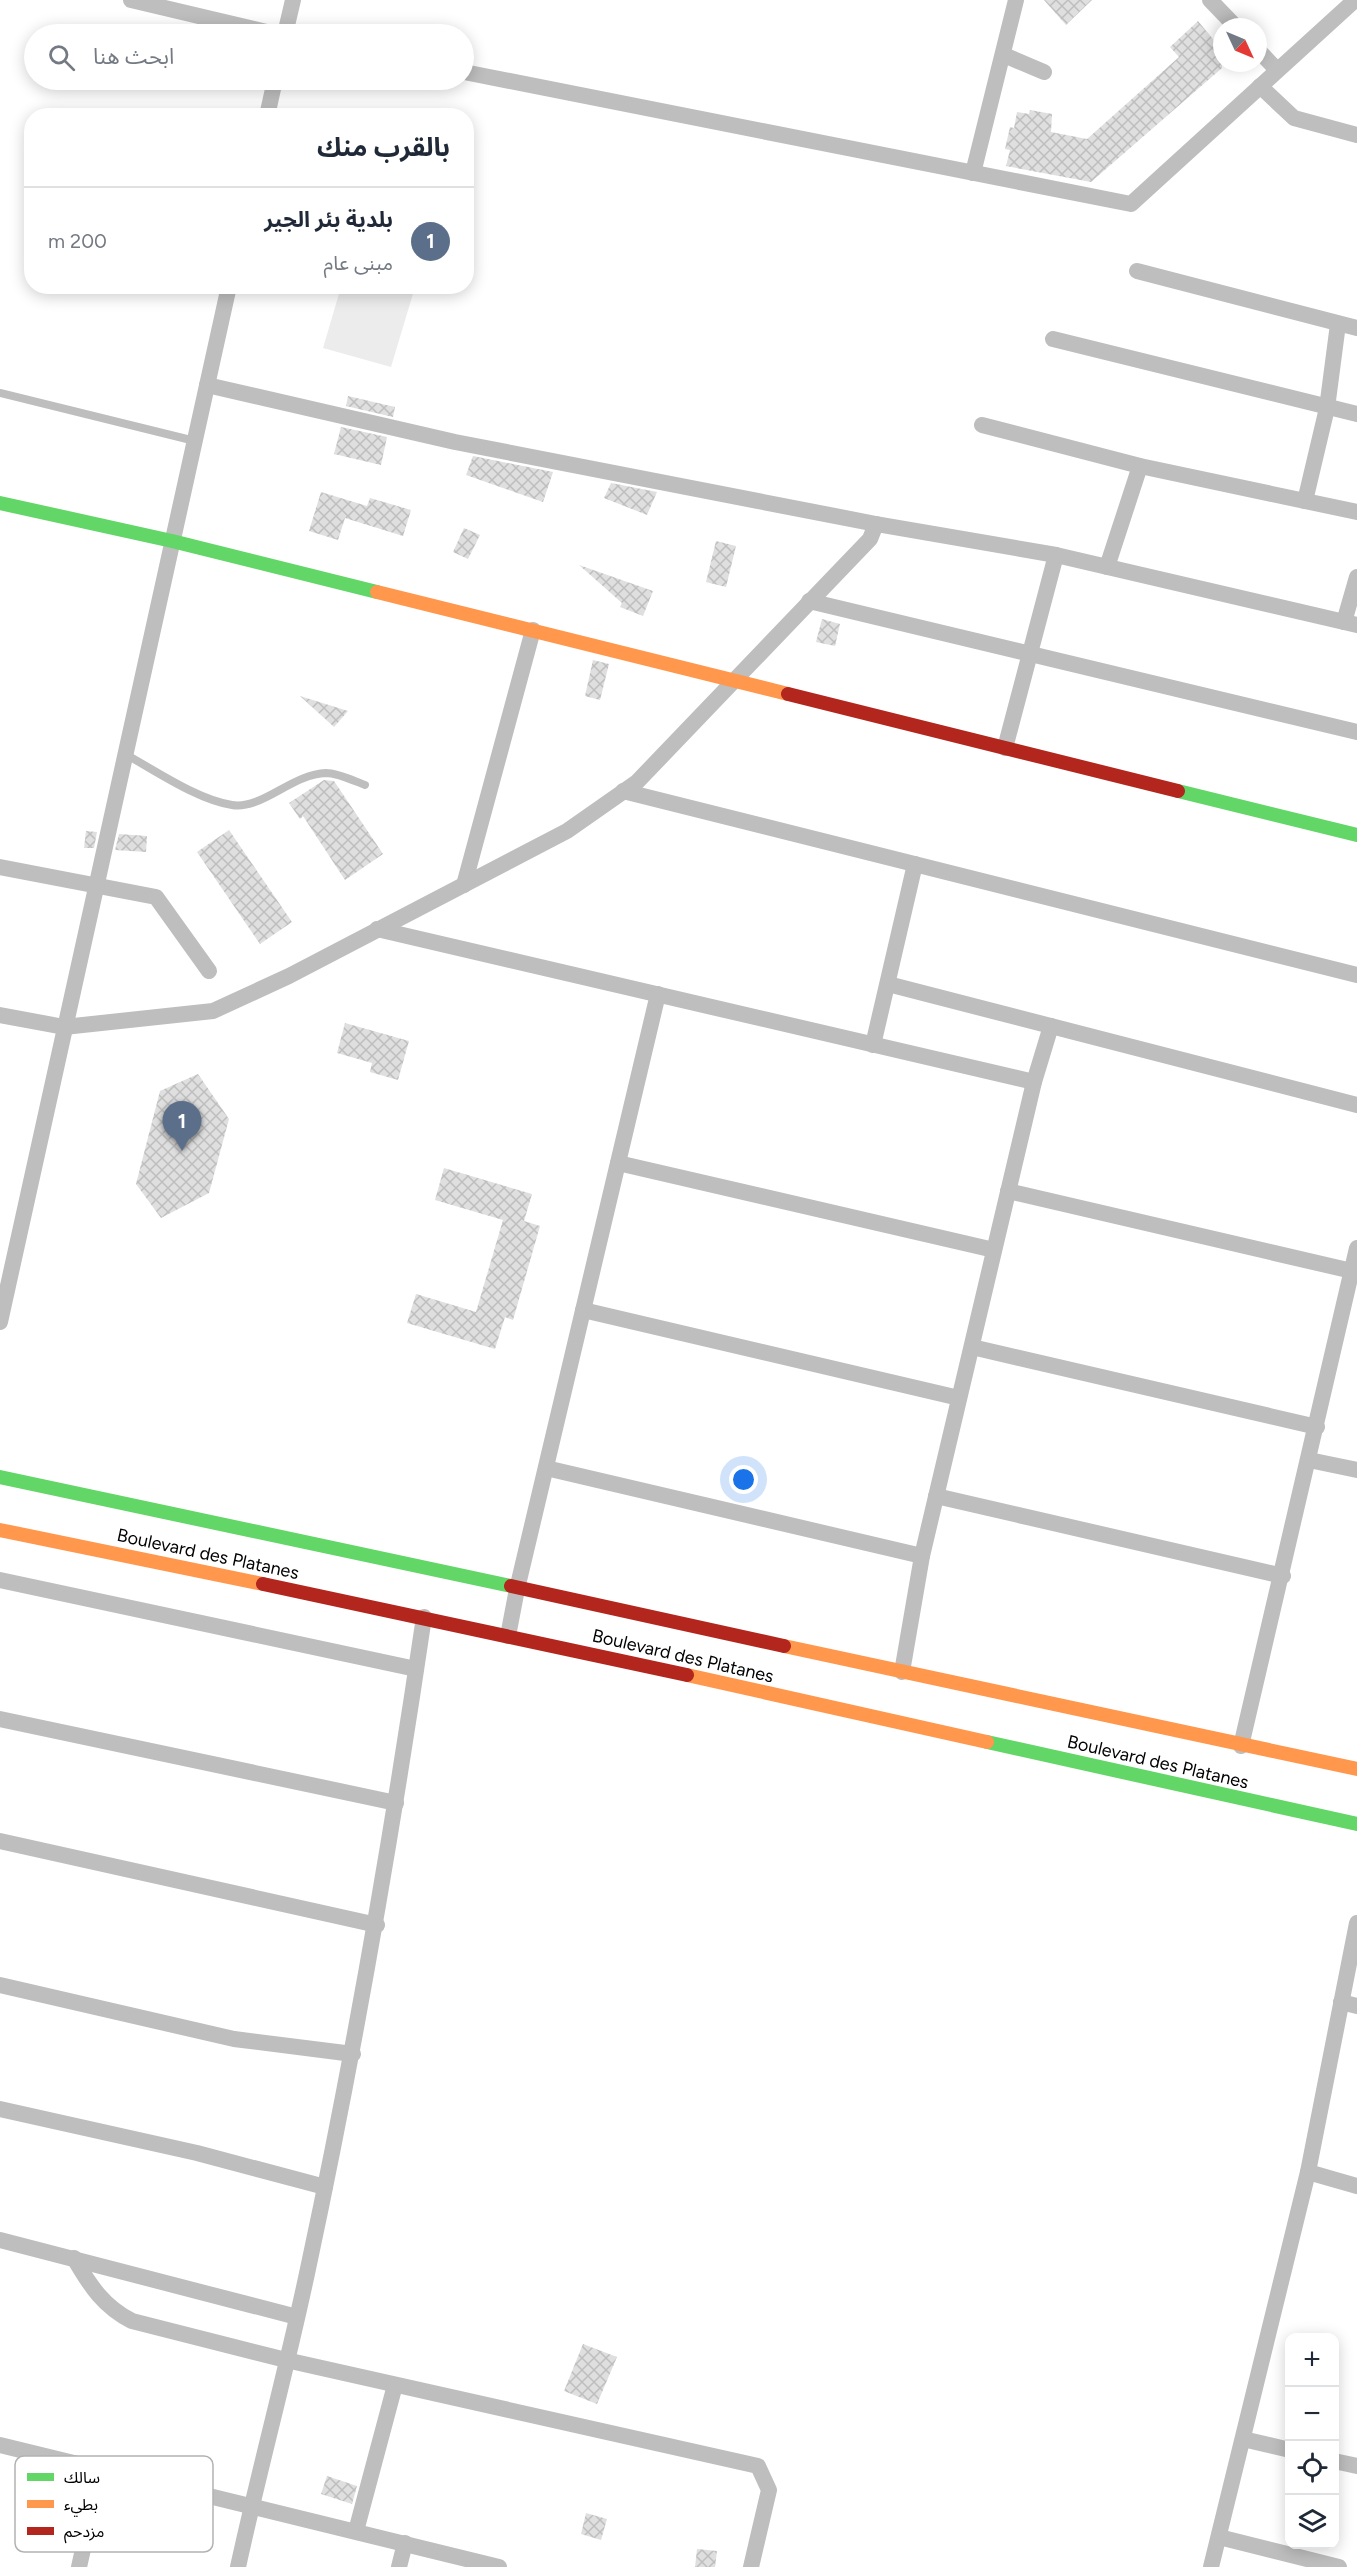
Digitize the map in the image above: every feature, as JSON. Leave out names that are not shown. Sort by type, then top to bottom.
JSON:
[{"type":"main road","points":[[0,503],[172,541],[1357,835]]},
{"type":"main road","name":"Boulevard des Platanes","points":[[0,1477],[213,1520],[517,1589],[1241,1746],[1357,1769]]},
{"type":"main road","name":"Boulevard des Platanes","points":[[0,1530],[424,1617],[1357,1824]]},
{"type":"street","points":[[131,0],[232,24]]},
{"type":"street","points":[[287,24],[293,0]]},
{"type":"street","points":[[974,173],[979,141],[1004,55],[1016,0]]},
{"type":"street","points":[[1210,0],[1227,18]]},
{"type":"street","points":[[474,74],[1131,204],[1354,0]]},
{"type":"street","points":[[1004,55],[1044,72]]},
{"type":"street","points":[[1267,59],[1277,70]]},
{"type":"street","points":[[1260,86],[1294,118],[1357,135]]},
{"type":"street","points":[[269,108],[273,90]]},
{"type":"street","points":[[1137,271],[1357,328]]},
{"type":"street","points":[[0,1322],[227,294]]},
{"type":"street","points":[[1305,501],[1327,408],[1338,324]]},
{"type":"street","points":[[1053,339],[1357,414]]},
{"type":"street","points":[[207,385],[455,442],[876,524],[1056,555],[1351,623],[1357,577]]},
{"type":"street","points":[[982,425],[1140,466],[1357,512]]},
{"type":"street","points":[[1107,567],[1140,466]]},
{"type":"street","points":[[0,1015],[64,1027],[213,1011],[289,976],[567,831],[637,782],[808,601],[870,539],[876,524]]},
{"type":"street","points":[[1005,748],[1056,555]]},
{"type":"street","points":[[808,601],[1357,732]]},
{"type":"street","points":[[464,885],[533,630]]},
{"type":"street","points":[[623,791],[1357,975]]},
{"type":"street","points":[[873,1045],[915,864]]},
{"type":"street","points":[[0,867],[156,897],[209,971]]},
{"type":"street","points":[[377,929],[1034,1082]]},
{"type":"street","points":[[888,984],[1357,1105]]},
{"type":"street","points":[[508,1636],[517,1589],[658,994]]},
{"type":"street","points":[[902,1672],[922,1556],[1034,1082],[1051,1026]]},
{"type":"street","points":[[618,1163],[994,1250]]},
{"type":"street","points":[[1008,1191],[1352,1270]]},
{"type":"street","points":[[1241,1746],[1283,1576],[1357,1248]]},
{"type":"street","points":[[583,1310],[959,1398]]},
{"type":"street","points":[[972,1347],[1317,1427]]},
{"type":"street","points":[[1309,1460],[1357,1470]]},
{"type":"street","points":[[546,1468],[922,1556]]},
{"type":"street","points":[[936,1496],[1283,1576]]},
{"type":"street","points":[[0,1580],[416,1669]]},
{"type":"street","points":[[238,2567],[297,2316],[353,2054],[377,1924],[424,1617]]},
{"type":"street","points":[[0,1719],[396,1803]]},
{"type":"street","points":[[0,1841],[377,1924]]},
{"type":"street","points":[[1211,2567],[1349,2004],[1357,1923]]},
{"type":"street","points":[[0,1985],[234,2039],[353,2054]]},
{"type":"street","points":[[0,2109],[197,2153],[325,2187]]},
{"type":"street","points":[[1308,2172],[1357,2186]]},
{"type":"street","points":[[0,2240],[297,2316]]},
{"type":"street","points":[[74,2258],[92,2289],[113,2312],[132,2321],[286,2360],[758,2466],[769,2490],[751,2567]]},
{"type":"street","points":[[356,2531],[395,2385]]},
{"type":"street","points":[[1243,2439],[1285,2449]]},
{"type":"street","points":[[0,2445],[46,2456]]},
{"type":"street","points":[[1339,2462],[1357,2466]]},
{"type":"street","points":[[213,2496],[499,2567]]},
{"type":"street","points":[[1219,2537],[1339,2567]]},
{"type":"street","points":[[399,2567],[405,2543]]},
{"type":"street","points":[[79,2567],[82,2552]]},
{"type":"lane","points":[[0,393],[195,441]]},
{"type":"lane","points":[[125,754],[198,793],[234,806],[261,800],[303,776],[328,773],[365,785]]},
{"type":"shaded area","points":[[339,294],[413,294],[391,367],[323,348]]},
{"type":"building","points":[[1044,0],[1092,0],[1066,25]]},
{"type":"building","points":[[1198,21],[1213,39],[1213,72],[1217,72],[1091,182],[1006,166],[1010,150],[1005,149],[1010,127],[1014,128],[1017,112],[1029,114],[1030,110],[1052,114],[1051,132],[1087,139],[1179,57],[1170,47]]},
{"type":"building","points":[[348,396],[395,407],[393,417],[346,406]]},
{"type":"building","points":[[341,427],[387,437],[381,465],[334,454]]},
{"type":"building","points":[[473,456],[553,472],[543,502],[466,475]]},
{"type":"building","points":[[611,483],[657,492],[647,515],[604,498]]},
{"type":"building","points":[[321,492],[367,506],[370,498],[411,510],[403,536],[345,518],[338,540],[309,531]]},
{"type":"building","points":[[464,528],[480,535],[468,559],[453,552]]},
{"type":"building","points":[[716,541],[736,546],[726,587],[706,582]]},
{"type":"building","points":[[579,565],[653,591],[643,616],[620,607],[622,603]]},
{"type":"building","points":[[822,619],[840,624],[835,646],[816,642]]},
{"type":"building","points":[[593,660],[609,664],[600,700],[585,696]]},
{"type":"building","points":[[300,696],[348,711],[334,727]]},
{"type":"building","points":[[324,780],[334,781],[383,854],[345,880],[303,816],[300,819],[289,803]]},
{"type":"building","points":[[229,830],[292,922],[260,944],[197,852]]},
{"type":"building","points":[[86,831],[97,832],[94,848],[84,848]]},
{"type":"building","points":[[119,834],[147,836],[146,852],[115,850]]},
{"type":"building","points":[[345,1023],[409,1041],[398,1080],[370,1072],[372,1063],[337,1053]]},
{"type":"building","points":[[198,1074],[229,1119],[209,1193],[161,1218],[136,1184],[160,1091]]},
{"type":"building","points":[[444,1168],[532,1194],[524,1221],[540,1226],[513,1320],[505,1317],[495,1349],[407,1323],[416,1294],[476,1312],[503,1220],[435,1200]]},
{"type":"building","points":[[583,2344],[617,2357],[597,2404],[564,2391]]},
{"type":"building","points":[[327,2476],[357,2486],[352,2504],[321,2494]]},
{"type":"building","points":[[586,2513],[607,2519],[601,2540],[581,2534]]},
{"type":"building","points":[[697,2549],[717,2551],[715,2567],[695,2567]]},
{"type":"traffic: fast","points":[[0,503],[172,541],[377,592]]},
{"type":"traffic: fast","points":[[1178,791],[1357,835]]},
{"type":"traffic: fast","points":[[0,1477],[511,1586]]},
{"type":"traffic: fast","points":[[987,1742],[1357,1824]]},
{"type":"traffic: slow","points":[[377,592],[788,694]]},
{"type":"traffic: slow","points":[[0,1530],[263,1584]]},
{"type":"traffic: slow","points":[[784,1646],[1357,1769]]},
{"type":"traffic: slow","points":[[687,1675],[987,1742]]},
{"type":"traffic: jam","points":[[788,694],[1178,791]]},
{"type":"traffic: jam","points":[[263,1584],[687,1675]]},
{"type":"traffic: jam","points":[[511,1586],[784,1646]]},
{"type":"place","name":"بلدية بئر الجير","points":[[182,1151]]}]
